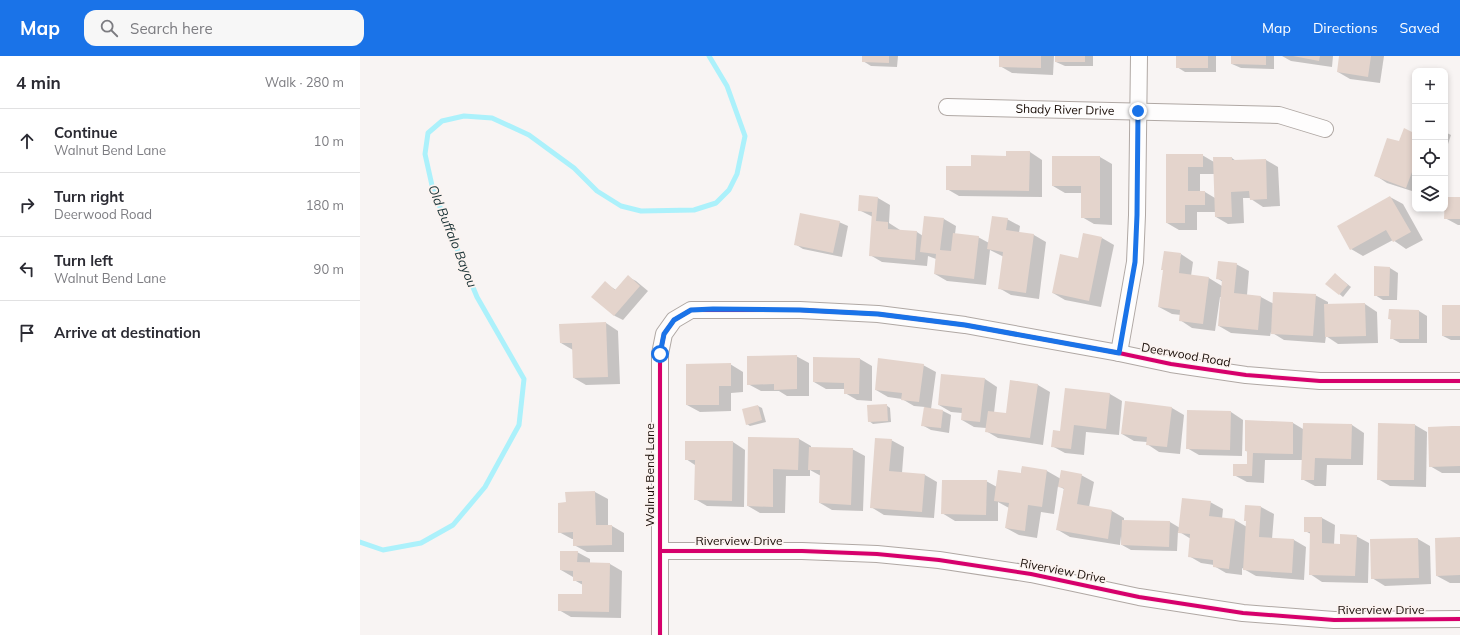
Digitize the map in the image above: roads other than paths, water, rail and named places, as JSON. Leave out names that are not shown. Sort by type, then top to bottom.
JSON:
[{"type":"street","points":[[1119,353],[1135,262],[1139,56]]},
{"type":"street","name":"Shady River Drive","points":[[947,107],[1279,115],[1325,129]]},
{"type":"street","name":"Deerwood Road","points":[[674,320],[691,310],[713,309],[800,310],[878,314],[965,325],[1171,364],[1246,375],[1320,381],[1460,381]]},
{"type":"street","name":"Walnut Bend Lane","points":[[660,635],[660,354],[664,334],[674,320]]},
{"type":"street","name":"Riverview Drive","points":[[660,551],[802,551],[877,554],[940,560],[1031,574],[1139,597],[1243,612],[1334,620],[1460,619]]},
{"type":"waterway","name":"Old Buffalo Bayou","points":[[360,542],[383,550],[421,543],[453,525],[485,487],[519,425],[524,379],[477,297],[433,190],[425,154],[428,133],[442,121],[464,116],[492,118],[529,135],[574,168],[597,191],[621,206],[641,211],[694,210],[716,203],[729,190],[737,174],[745,136],[727,86],[709,56]]}]
